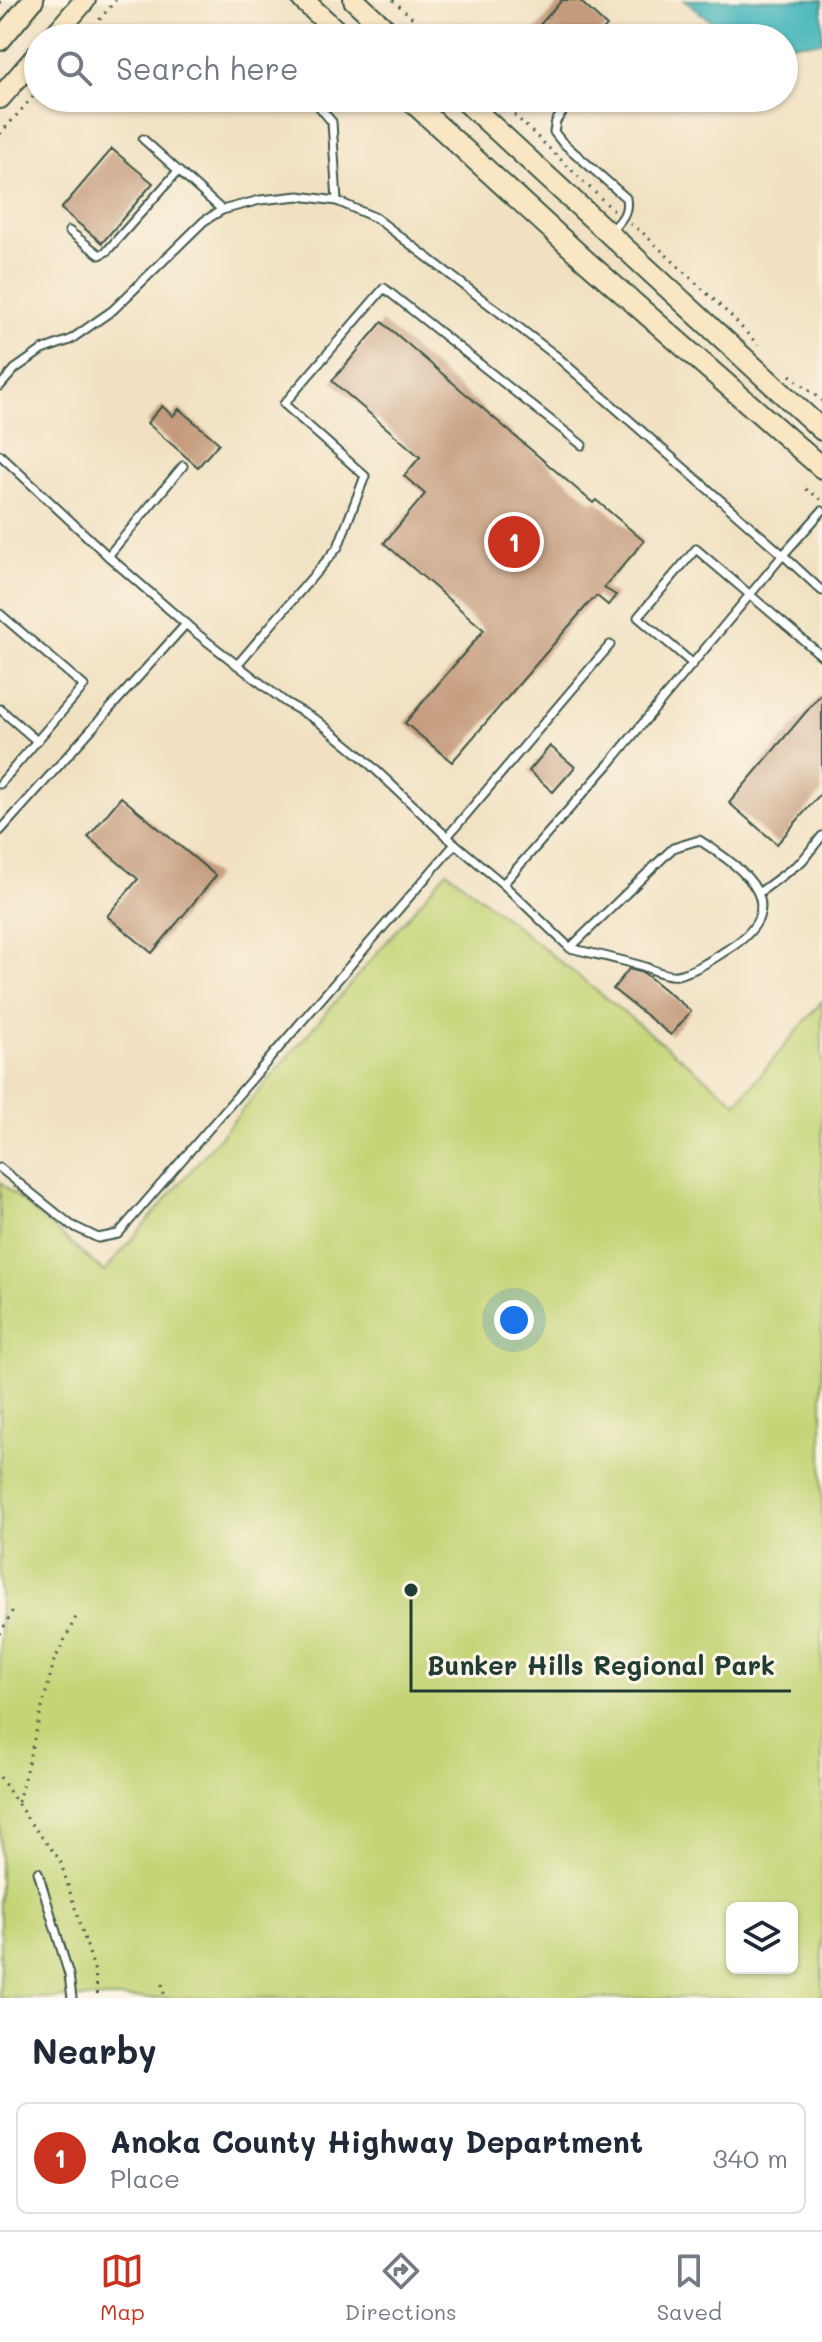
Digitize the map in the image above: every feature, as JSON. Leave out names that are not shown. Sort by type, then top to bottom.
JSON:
[{"type":"main road","points":[[0,40],[33,0]]},
{"type":"main road","points":[[64,24],[85,0]]},
{"type":"main road","points":[[303,0],[329,24]]},
{"type":"main road","points":[[360,2],[381,24]]},
{"type":"main road","points":[[0,98],[24,70]]},
{"type":"main road","points":[[423,112],[586,261],[816,463]]},
{"type":"main road","points":[[477,112],[822,430]]},
{"type":"lane","points":[[324,112],[332,122],[337,201]]},
{"type":"lane","points":[[563,112],[556,121],[554,132],[626,198],[628,207],[623,219],[608,234]]},
{"type":"lane","points":[[143,139],[222,210]]},
{"type":"lane","points":[[69,231],[100,255],[107,251],[178,171]]},
{"type":"lane","points":[[0,386],[15,369],[42,350],[70,340],[113,310],[204,221],[222,210],[260,200],[299,196],[337,201],[376,218],[555,355],[822,591]]},
{"type":"lane","points":[[237,665],[338,547],[365,476],[284,404],[384,288],[582,445]]},
{"type":"lane","points":[[0,455],[186,624],[285,702],[336,735],[570,948],[674,976],[700,967],[736,945],[758,923],[762,906],[760,892],[748,875],[699,840],[673,848],[570,948]]},
{"type":"lane","points":[[108,556],[183,466]]},
{"type":"lane","points":[[503,884],[822,511]]},
{"type":"lane","points":[[693,664],[638,617],[696,549],[822,656]]},
{"type":"lane","points":[[0,614],[84,686],[0,784]]},
{"type":"lane","points":[[0,831],[186,624]]},
{"type":"lane","points":[[447,837],[610,645]]},
{"type":"lane","points":[[0,709],[37,741]]},
{"type":"lane","points":[[760,892],[802,861],[822,836]]},
{"type":"lane","points":[[0,1168],[71,1225],[98,1238],[118,1234],[455,844]]},
{"type":"lane","points":[[38,1872],[69,1975],[72,1998]]},
{"type":"path","points":[[96,24],[116,0]]},
{"type":"path","points":[[393,0],[419,24]]},
{"type":"path","points":[[0,134],[24,107]]},
{"type":"path","points":[[511,112],[614,211]]},
{"type":"path","points":[[632,226],[730,315],[760,348]]},
{"type":"path","points":[[789,373],[822,401]]},
{"type":"path","points":[[806,489],[822,500]]},
{"type":"path","points":[[0,1634],[15,1606]]},
{"type":"path","points":[[18,1802],[54,1661],[78,1613]]},
{"type":"path","points":[[0,1777],[60,1860],[95,1972],[98,1998]]},
{"type":"path","points":[[162,1984],[165,1998]]},
{"type":"green space","points":[[447,871],[737,1103],[822,1001],[822,1998],[0,1998],[0,1182],[104,1272]]},
{"type":"water","points":[[684,0],[822,0],[822,42],[798,43],[798,24],[716,24]]},
{"type":"building","points":[[562,0],[579,0],[605,24],[541,24]]},
{"type":"building","points":[[112,149],[153,183],[102,243],[61,209]]},
{"type":"building","points":[[382,322],[593,503],[596,500],[644,541],[604,588],[616,595],[608,605],[597,596],[588,604],[452,762],[405,723],[484,630],[384,543],[425,494],[404,476],[420,457],[332,381]]},
{"type":"building","points":[[162,406],[173,416],[179,409],[219,443],[198,467],[147,423]]},
{"type":"building","points":[[822,693],[822,792],[777,844],[729,803]]},
{"type":"building","points":[[550,746],[575,767],[553,792],[529,771]]},
{"type":"building","points":[[121,797],[216,876],[152,953],[107,916],[138,879],[88,837]]},
{"type":"building","points":[[629,969],[644,973],[691,1011],[671,1035],[613,989]]},
{"type":"place","name":"Anoka County Highway Department","points":[[514,542]]},
{"type":"place","name":"Bunker Hills Regional Park","points":[[411,1590]]}]
